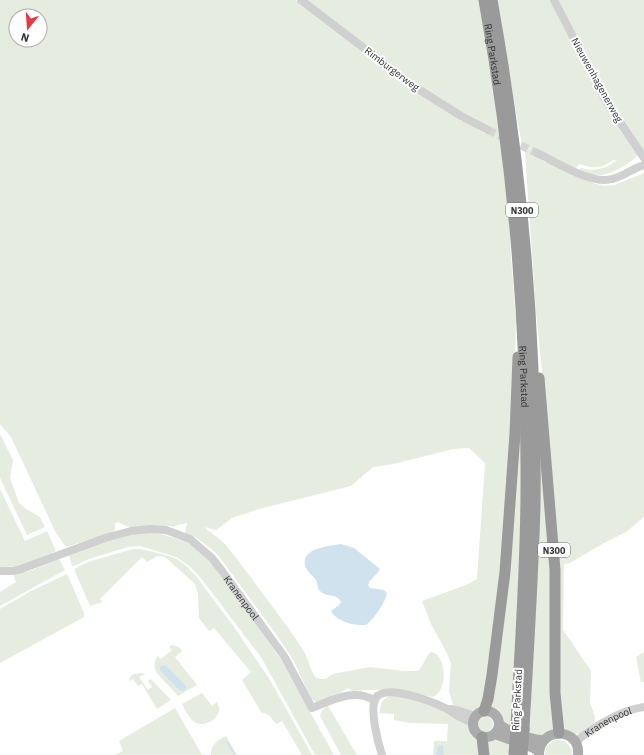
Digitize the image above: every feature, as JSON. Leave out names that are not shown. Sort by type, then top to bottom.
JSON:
[{"type":"highway","name":"Ring Parkstad","points":[[484,0],[497,82],[513,202],[526,320]]},
{"type":"highway","name":"Ring Parkstad","points":[[492,0],[502,51],[525,238],[526,490],[520,727],[522,755]]},
{"type":"highway","name":"N300","points":[[477,717],[489,693],[505,572],[515,434],[517,368],[526,320]]},
{"type":"highway","name":"N300","points":[[526,320],[540,382],[556,570],[555,693],[559,733]]},
{"type":"highway","name":"Ring Parkstad","points":[[514,755],[520,727]]},
{"type":"highway","points":[[482,737],[484,755]]},
{"type":"main road","points":[[490,712],[498,719],[499,724],[498,730],[495,734],[487,738],[474,732],[477,717],[490,712]]},
{"type":"main road","points":[[499,724],[505,728],[533,739],[544,740]]},
{"type":"main road","points":[[495,734],[534,748],[539,753],[544,740],[552,734],[559,733],[567,735],[576,742],[578,746],[578,755]]},
{"type":"street","name":"Rimburgerweg","points":[[301,0],[415,87],[461,116],[488,130]]},
{"type":"street","name":"Nieuwenhagenerweg","points":[[554,0],[606,101],[644,158]]},
{"type":"street","points":[[537,153],[583,175],[598,180],[613,179],[644,165]]},
{"type":"street","name":"Kranenpool","points":[[0,571],[13,571],[26,568],[105,538],[131,531],[151,529],[166,530],[190,539],[212,558],[284,656],[312,708],[331,700],[352,694],[360,694],[374,700]]},
{"type":"street","points":[[382,755],[375,727],[373,710],[374,700],[380,693],[392,692],[427,700],[448,709],[458,716],[477,717]]},
{"type":"street","name":"Kranenpool","points":[[576,742],[611,718],[635,708],[644,707]]},
{"type":"shaded area","points":[[0,0],[295,0],[424,97],[461,121],[463,120],[488,134],[477,122],[432,96],[305,0],[480,0],[494,83],[510,228],[516,319],[515,356],[521,368],[522,537],[511,720],[530,726],[543,382],[536,312],[525,152],[523,151],[496,0],[644,0],[644,153],[642,150],[634,159],[622,167],[603,175],[590,174],[579,170],[581,168],[591,170],[600,169],[609,166],[617,160],[598,167],[589,167],[579,164],[576,168],[555,160],[545,152],[539,150],[538,156],[544,162],[553,163],[593,183],[604,186],[614,185],[644,173],[644,517],[626,532],[570,563],[564,564],[563,630],[591,671],[590,702],[595,717],[594,725],[580,734],[538,738],[506,725],[498,714],[489,708],[480,708],[473,711],[462,709],[453,705],[449,691],[451,664],[447,653],[431,624],[422,601],[466,585],[477,579],[485,463],[469,448],[453,449],[393,464],[373,467],[351,486],[259,509],[232,518],[216,530],[204,527],[224,543],[234,555],[289,629],[305,653],[315,677],[325,679],[333,674],[370,667],[403,671],[418,671],[431,652],[436,654],[443,666],[444,673],[441,688],[433,697],[388,689],[352,691],[348,688],[335,696],[316,702],[311,699],[294,661],[224,563],[215,552],[195,537],[185,533],[187,523],[174,527],[132,528],[118,522],[115,523],[115,529],[113,532],[66,547],[56,533],[11,437],[0,424]]},
{"type":"shaded area","points":[[0,434],[13,460],[10,478],[19,503],[40,517],[45,527],[27,535],[0,478]]},
{"type":"shaded area","points":[[0,489],[25,541],[47,531],[56,551],[22,565],[0,567]]},
{"type":"shaded area","points":[[137,533],[157,533],[185,541],[194,546],[213,564],[280,658],[334,755],[315,755],[261,657],[200,577],[189,566],[176,557],[140,546],[128,547],[72,566],[69,554],[123,536]]},
{"type":"shaded area","points":[[133,549],[149,551],[177,559],[196,576],[234,627],[270,680],[312,755],[302,755],[282,721],[276,724],[269,715],[261,712],[242,680],[251,672],[214,628],[209,631],[199,618],[198,594],[195,584],[165,557],[157,556],[147,562],[142,557],[100,599],[102,602],[90,606],[74,569],[88,562]]},
{"type":"shaded area","points":[[59,559],[65,570],[0,606],[0,592],[16,582],[13,574],[29,571]]},
{"type":"shaded area","points":[[67,574],[84,613],[84,617],[0,663],[0,609],[31,591]]},
{"type":"shaded area","points":[[172,645],[179,647],[182,651],[175,657],[197,685],[178,696],[156,672],[155,668],[155,662],[158,656],[161,659],[172,650],[169,647]]},
{"type":"shaded area","points":[[644,652],[644,682],[641,682],[636,657]]},
{"type":"shaded area","points":[[140,673],[145,674],[139,677],[148,690],[152,687],[148,681],[151,679],[171,700],[157,709],[142,684],[138,686],[133,679],[129,681],[131,675]]},
{"type":"shaded area","points":[[202,693],[212,706],[217,702],[219,710],[212,721],[200,724],[191,719],[182,704]]},
{"type":"shaded area","points":[[390,696],[399,696],[435,707],[467,724],[479,740],[482,755],[444,755],[443,747],[437,749],[436,755],[433,755],[434,741],[447,741],[448,724],[410,723],[394,720],[394,714],[380,713],[382,703]]},
{"type":"shaded area","points":[[328,706],[357,755],[341,755],[320,716],[322,710]]},
{"type":"shaded area","points":[[175,708],[202,755],[115,755],[123,751],[119,741]]},
{"type":"shaded area","points":[[485,716],[491,718],[493,724],[491,730],[485,732],[479,730],[477,724],[479,718]]},
{"type":"shaded area","points":[[226,736],[237,755],[211,755],[212,748],[215,743]]},
{"type":"shaded area","points":[[495,737],[510,740],[509,755],[486,755],[486,740]]},
{"type":"shaded area","points":[[554,740],[567,743],[571,748],[572,755],[545,755],[546,747]]},
{"type":"water","points":[[341,544],[354,548],[380,569],[368,585],[370,588],[384,590],[387,593],[379,610],[366,625],[356,625],[337,618],[331,611],[341,602],[334,596],[322,593],[318,588],[316,580],[306,568],[306,556],[310,552],[323,547]]},
{"type":"water","points":[[163,665],[167,667],[184,684],[186,687],[185,690],[180,691],[160,670],[160,667]]},
{"type":"water","points":[[440,745],[443,746],[444,755],[436,755],[437,747]]},
{"type":"waterway","points":[[227,742],[235,755]]},
{"type":"tunnel","points":[[488,130],[537,153]]}]
